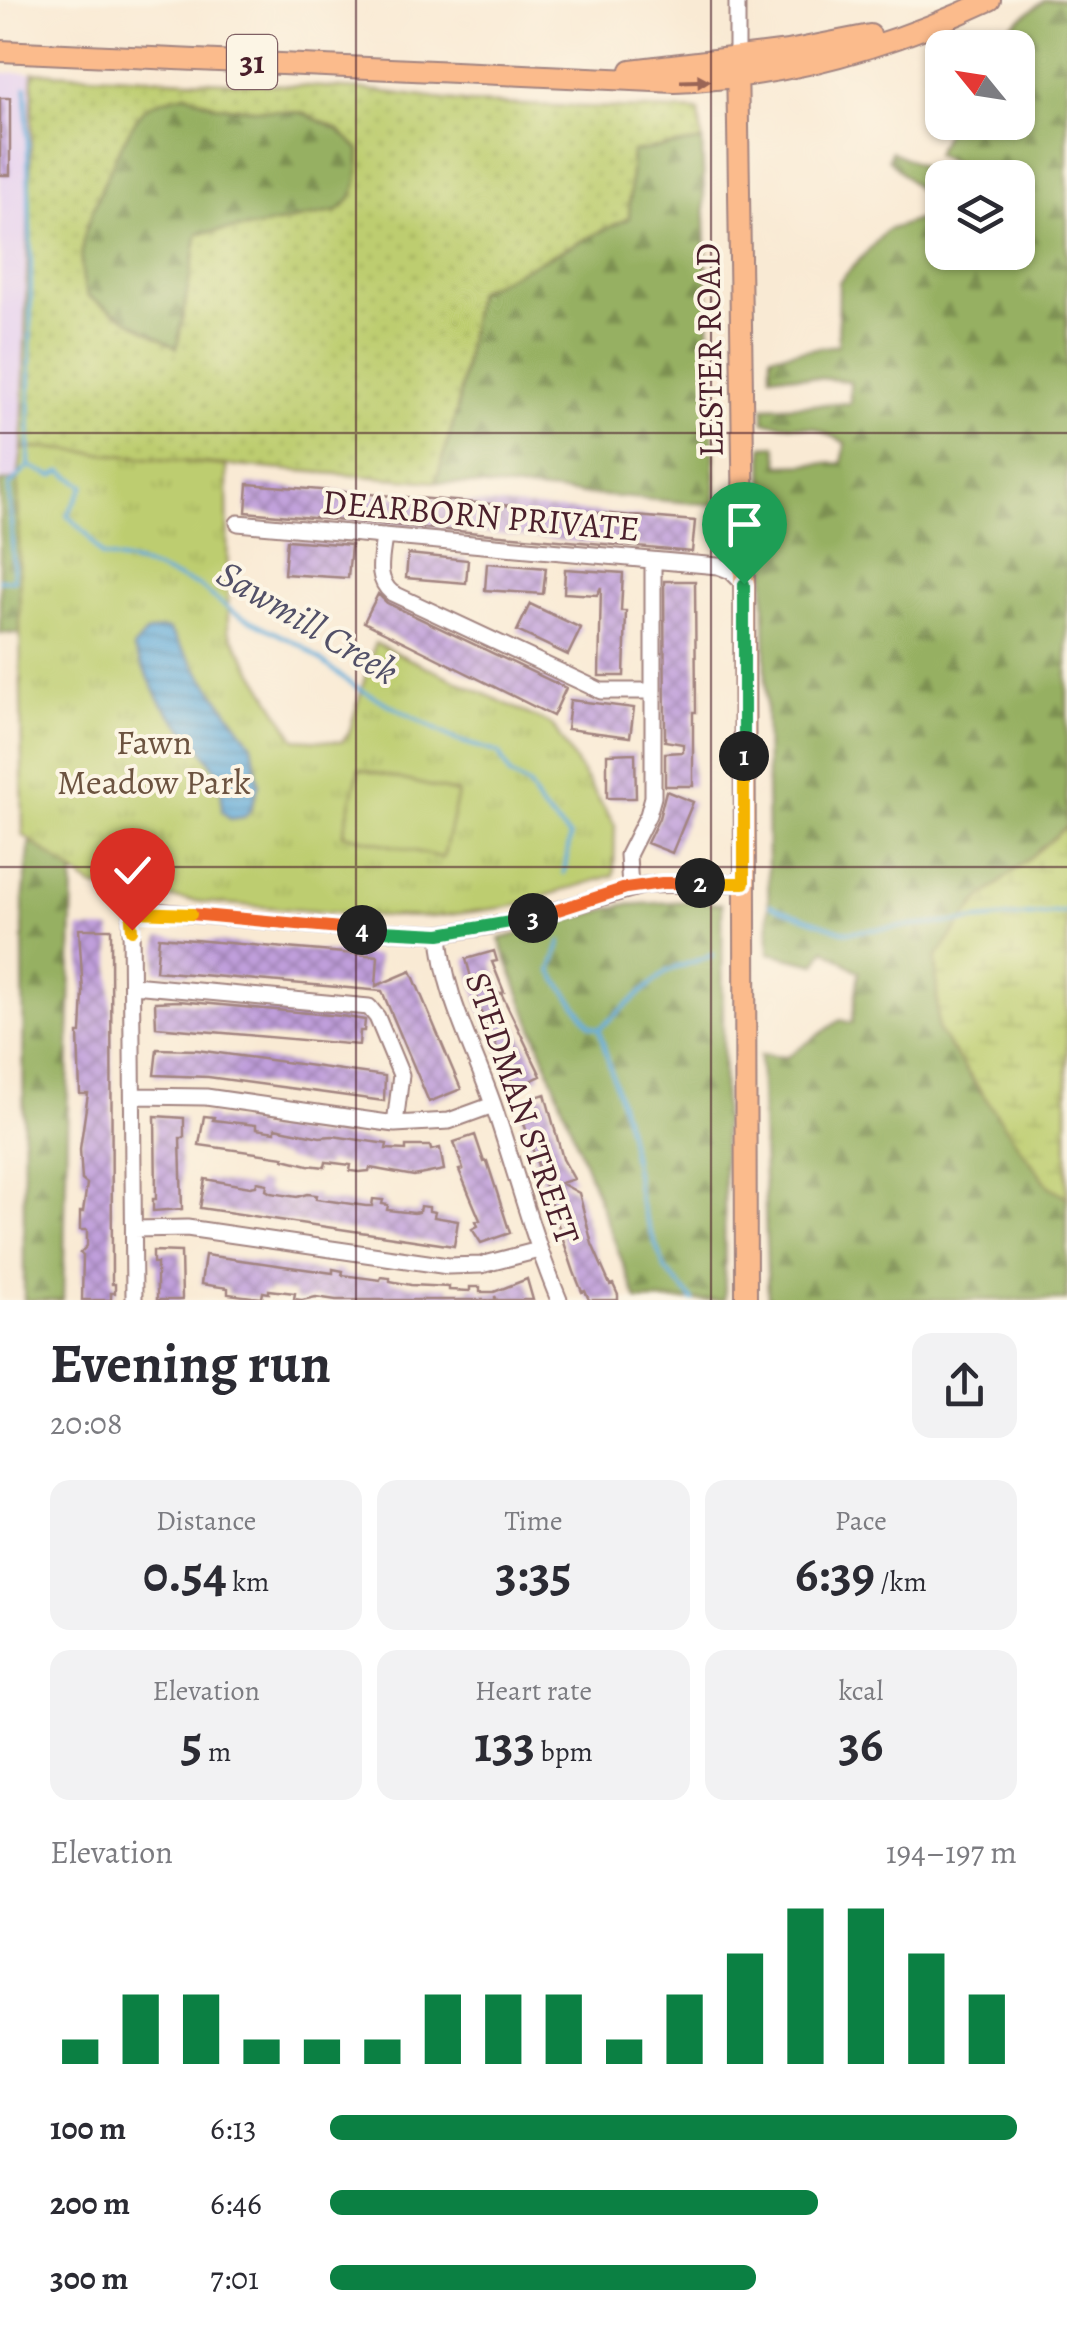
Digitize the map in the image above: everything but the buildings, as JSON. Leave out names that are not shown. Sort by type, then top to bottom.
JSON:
[{"type":"main road","name":"31","points":[[0,52],[585,76],[736,68],[953,17],[990,0]]},
{"type":"main road","name":"LESTER ROAD","points":[[736,68],[744,526],[746,1300]]},
{"type":"street","points":[[736,68],[737,0]]},
{"type":"street","name":"DEARBORN PRIVATE","points":[[238,523],[718,566]]},
{"type":"street","points":[[744,526],[733,553],[718,566],[731,571],[744,584]]},
{"type":"street","points":[[384,536],[380,576],[392,593],[601,691],[651,692]]},
{"type":"street","points":[[630,888],[628,855],[648,815],[652,797],[653,561]]},
{"type":"street","points":[[134,1300],[131,920],[136,912],[440,934],[525,920],[630,888],[662,883],[744,883]]},
{"type":"street","name":"STEDMAN STREET","points":[[440,934],[450,997],[493,1105],[559,1300]]},
{"type":"street","points":[[133,985],[369,1007],[378,1017],[401,1075],[395,1124]]},
{"type":"street","points":[[134,1096],[206,1097],[395,1124],[449,1121],[493,1105]]},
{"type":"street","points":[[134,1229],[187,1228],[448,1266],[481,1265],[540,1250]]},
{"type":"shaded area","points":[[33,72],[22,449],[18,479],[0,482],[0,73]]},
{"type":"green space","points":[[1045,0],[1067,0],[1067,1300],[768,1300],[760,1055],[787,1057],[840,1020],[852,1023],[859,972],[825,949],[816,964],[769,953],[763,446],[776,445],[780,465],[842,463],[846,443],[815,428],[764,422],[764,407],[850,403],[850,381],[771,374],[771,355],[838,345],[839,282],[887,230],[925,215],[925,270],[1035,270],[1035,160],[949,160],[935,154],[942,140],[1035,140],[1035,30],[1005,30]]},
{"type":"green space","points":[[33,72],[363,89],[470,103],[699,111],[702,141],[632,153],[629,218],[476,292],[457,410],[436,482],[22,449]],"holes":[[[186,94],[216,106],[303,113],[339,130],[338,211],[256,227],[198,232]]]},
{"type":"green space","points":[[186,94],[216,106],[303,113],[339,130],[360,150],[354,192],[338,211],[256,227],[198,233],[177,348],[87,296],[82,255],[92,211],[140,115],[162,100]]},
{"type":"green space","points":[[702,141],[716,505],[436,482],[457,410],[476,292],[629,218],[632,152]]},
{"type":"green space","points":[[891,151],[925,168],[925,197],[888,159]]},
{"type":"green space","name":"Fawn Meadow Park","points":[[22,449],[227,466],[228,630],[295,739],[342,742],[349,733],[375,643],[552,725],[615,825],[614,875],[509,907],[433,917],[374,916],[203,902],[93,887],[23,835],[18,479]]},
{"type":"green space","points":[[62,462],[119,878],[73,875],[63,1300],[24,1300],[23,902],[31,834],[23,634],[0,633],[0,482]]},
{"type":"green space","points":[[359,769],[458,793],[443,858],[343,834]]},
{"type":"green space","points":[[1067,826],[1067,1197],[1049,1186],[938,1030],[936,958],[977,902]]},
{"type":"green space","points":[[692,901],[722,904],[725,1300],[637,1300],[499,939],[623,905]]},
{"type":"water","points":[[168,629],[252,744],[259,785],[244,817],[230,819],[222,811],[221,778],[162,704],[133,648],[146,633]]},
{"type":"waterway","points":[[26,87],[31,264],[29,466]]},
{"type":"waterway","name":"Sawmill Creek","points":[[0,580],[14,580],[9,486],[29,466],[53,476],[62,471],[84,486],[67,515],[102,556],[145,565],[199,586],[233,612],[302,646],[354,686],[456,740],[499,753],[510,775],[528,785],[541,808],[570,837],[564,873]]},
{"type":"waterway","points":[[770,905],[846,932],[1067,912]]},
{"type":"waterway","name":"Sawmill Creek","points":[[561,942],[551,971],[590,1025],[599,1029],[628,1131],[640,1203],[665,1269],[693,1300]]},
{"type":"waterway","points":[[599,1029],[667,971],[713,955]]},
{"type":"route","points":[[132,930],[131,920],[136,912],[144,910],[375,932],[440,934],[514,922],[630,888],[662,883],[744,883],[744,584]]}]
